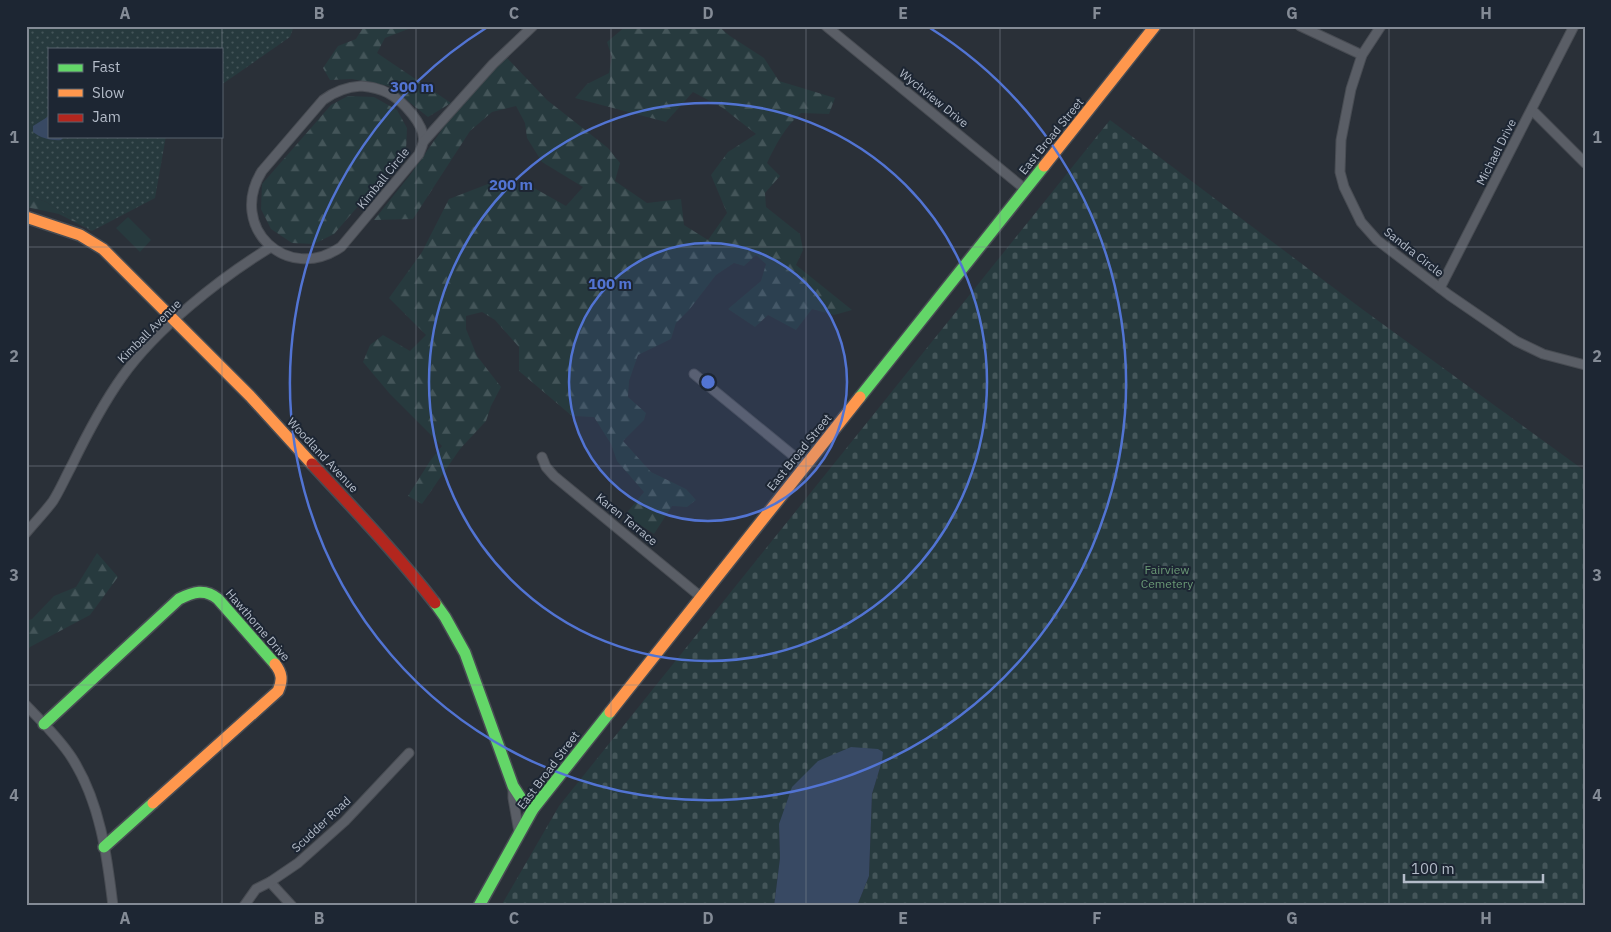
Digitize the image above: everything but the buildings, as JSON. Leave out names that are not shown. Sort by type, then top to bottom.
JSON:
[{"type":"street","points":[[424,141],[493,64],[533,26]]},
{"type":"street","name":"Wychview Drive","points":[[826,26],[1026,190]]},
{"type":"street","name":"East Broad Street","points":[[479,906],[534,809],[546,792],[1156,26]]},
{"type":"street","points":[[1300,26],[1362,54]]},
{"type":"street","name":"Sandra Circle","points":[[1381,26],[1362,54],[1351,89],[1341,140],[1340,172],[1344,187],[1361,222],[1377,240],[1440,288],[1516,341],[1543,354],[1585,365]]},
{"type":"street","name":"Michael Drive","points":[[1440,288],[1574,26]]},
{"type":"street","name":"Kimball Circle","points":[[361,86],[373,87],[390,94],[404,105],[417,121],[422,133],[424,141],[419,154],[341,247],[321,258],[310,260],[292,258],[281,254],[271,247],[257,230],[252,219],[250,202],[252,191],[262,171],[322,100],[343,88],[361,86]]},
{"type":"street","points":[[1532,110],[1585,163]]},
{"type":"street","name":"Woodland Avenue","points":[[26,218],[80,235],[103,249],[250,396],[414,577],[445,617],[465,653],[513,786],[524,803],[534,809]]},
{"type":"street","name":"Kimball Avenue","points":[[26,533],[53,500],[88,433],[122,377],[140,355],[174,320],[217,285],[271,247]]},
{"type":"street","points":[[694,374],[806,466]]},
{"type":"street","name":"Karen Terrace","points":[[542,457],[546,467],[554,476],[701,597]]},
{"type":"street","name":"Hawthorne Drive","points":[[44,724],[179,599],[196,591],[212,593],[280,670],[282,681],[278,691],[104,847]]},
{"type":"street","points":[[26,706],[44,724],[72,758],[85,784],[96,810],[113,906]]},
{"type":"street","name":"Scudder Road","points":[[244,906],[256,889],[298,863],[345,821],[409,753]]},
{"type":"street","name":"Woodland Avenue","points":[[513,786],[519,835]]},
{"type":"street","points":[[270,882],[292,906]]},
{"type":"green space","points":[[26,26],[294,26],[290,37],[222,84],[222,48],[48,48],[48,138],[166,138],[155,198],[92,231],[46,202],[26,194]]},
{"type":"green space","points":[[364,26],[416,26],[385,38],[377,53],[451,103],[428,117],[389,86],[352,79],[330,80],[323,68],[338,46],[356,39]]},
{"type":"green space","points":[[626,26],[718,26],[764,58],[779,81],[835,98],[829,114],[801,113],[781,136],[767,163],[780,176],[765,193],[766,207],[800,234],[803,250],[796,265],[852,310],[834,315],[812,309],[796,330],[768,315],[755,327],[728,309],[761,281],[766,264],[756,255],[744,266],[734,263],[716,275],[689,310],[676,323],[671,339],[638,355],[629,381],[628,397],[646,413],[644,420],[623,441],[651,472],[686,489],[696,500],[687,507],[672,506],[654,534],[625,515],[644,492],[617,461],[611,444],[594,417],[572,416],[519,371],[519,347],[495,320],[482,312],[466,316],[466,329],[477,356],[501,387],[486,421],[460,449],[422,504],[408,496],[442,446],[390,394],[363,362],[370,345],[383,335],[410,351],[426,335],[389,298],[422,252],[449,199],[488,184],[527,184],[566,206],[583,187],[542,162],[527,138],[525,123],[516,106],[492,112],[470,131],[413,219],[374,220],[410,175],[453,114],[506,57],[547,100],[608,148],[620,163],[615,181],[647,203],[681,199],[684,225],[708,240],[727,213],[711,175],[728,152],[756,134],[723,108],[693,92],[666,122],[575,98],[587,84],[609,73],[612,57],[607,42]]},
{"type":"green space","points":[[348,96],[374,97],[397,110],[407,128],[406,151],[334,234],[314,244],[292,243],[271,229],[261,209],[262,184],[331,105]]},
{"type":"green space","name":"Fairview Cemetery","points":[[1110,120],[1362,309],[1585,471],[1585,906],[857,906],[869,876],[872,794],[882,761],[878,749],[871,749],[779,824],[780,858],[774,906],[501,906],[559,806]]},
{"type":"green space","points":[[26,194],[46,202],[92,231],[59,214],[26,207]]},
{"type":"green space","points":[[128,217],[151,240],[140,252],[116,228]]},
{"type":"green space","points":[[97,553],[118,577],[90,615],[30,647],[26,654],[26,621],[32,619],[54,596],[76,587]]},
{"type":"water","points":[[48,117],[48,138],[63,138],[61,140],[46,139],[33,132],[33,126]]},
{"type":"water","points":[[851,747],[878,749],[883,752],[872,794],[869,876],[857,906],[774,906],[780,858],[779,824],[792,787],[818,761]]},
{"type":"traffic: fast","points":[[860,397],[1044,166]]},
{"type":"traffic: fast","points":[[44,724],[179,599],[189,594],[204,592],[218,599],[275,664]]},
{"type":"traffic: fast","points":[[435,603],[465,653],[513,786],[524,803],[533,809]]},
{"type":"traffic: fast","points":[[479,906],[533,809],[610,712]]},
{"type":"traffic: fast","points":[[104,847],[153,803]]},
{"type":"traffic: slow","points":[[1044,166],[1155,26]]},
{"type":"traffic: slow","points":[[26,217],[80,235],[103,249],[250,396],[312,464]]},
{"type":"traffic: slow","points":[[610,712],[860,397]]},
{"type":"traffic: slow","points":[[153,803],[278,691],[281,677],[275,664]]},
{"type":"traffic: jam","points":[[312,464],[390,549],[435,603]]}]
